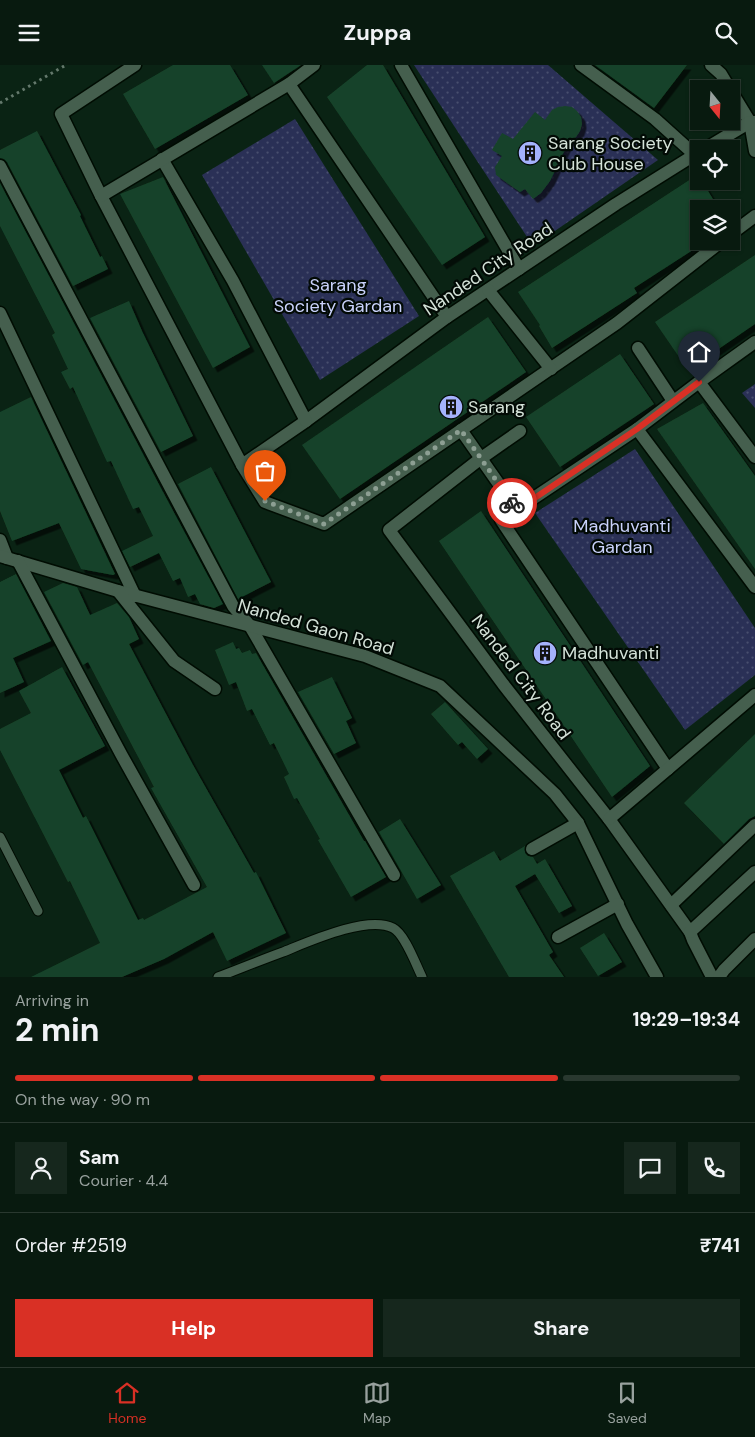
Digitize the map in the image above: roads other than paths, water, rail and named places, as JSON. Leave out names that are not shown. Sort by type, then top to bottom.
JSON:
[{"type":"street","points":[[135,65],[61,113],[100,196],[242,465],[265,501],[324,524],[618,323],[711,250]]},
{"type":"street","points":[[100,196],[289,84],[314,65]]},
{"type":"street","points":[[401,65],[519,269]]},
{"type":"street","points":[[581,65],[690,145]]},
{"type":"street","points":[[711,65],[725,80]]},
{"type":"street","points":[[289,84],[447,317]]},
{"type":"street","points":[[740,103],[753,122],[755,151]]},
{"type":"street","name":"Nanded City Road","points":[[721,140],[753,122]]},
{"type":"street","name":"Nanded City Road","points":[[242,465],[306,421],[447,317],[616,203],[690,158]]},
{"type":"street","points":[[162,159],[233,281],[306,421]]},
{"type":"street","points":[[0,166],[233,606],[250,626],[394,875]]},
{"type":"street","points":[[740,227],[755,216]]},
{"type":"street","points":[[488,290],[550,369]]},
{"type":"street","points":[[0,313],[135,596]]},
{"type":"street","points":[[668,769],[502,521],[637,429],[755,342]]},
{"type":"street","points":[[638,348],[673,401]]},
{"type":"street","points":[[699,382],[755,457]]},
{"type":"street","points":[[637,429],[755,587]]},
{"type":"street","points":[[461,430],[517,510]]},
{"type":"street","points":[[480,459],[520,431]]},
{"type":"street","name":"Nanded City Road","points":[[480,459],[389,530],[503,684],[609,819],[690,932],[712,977]]},
{"type":"street","points":[[0,540],[8,558],[194,885]]},
{"type":"street","name":"Nanded Gaon Road","points":[[8,558],[135,596],[365,656],[440,686],[556,794],[578,823],[657,977]]},
{"type":"street","points":[[118,591],[174,661],[215,689]]},
{"type":"street","points":[[609,819],[755,695]]},
{"type":"street","points":[[532,849],[578,823]]},
{"type":"street","points":[[671,905],[755,825]]},
{"type":"street","points":[[690,932],[755,872]]},
{"type":"street","points":[[558,937],[618,904]]},
{"type":"street","points":[[719,977],[755,939]]},
{"type":"lane","points":[[0,837],[38,911]]},
{"type":"lane","points":[[218,977],[332,933],[360,926],[375,925],[394,928],[401,934],[422,977]]},
{"type":"place","name":"Sarang Society Club House","points":[[530,153]]},
{"type":"place","name":"Sarang","points":[[451,407]]},
{"type":"place","name":"Madhuvanti","points":[[545,653]]},
{"type":"park label","name":"Sarang Society Gardan","points":[[338,296]]},
{"type":"park label","name":"Madhuvanti Gardan","points":[[622,536]]}]
